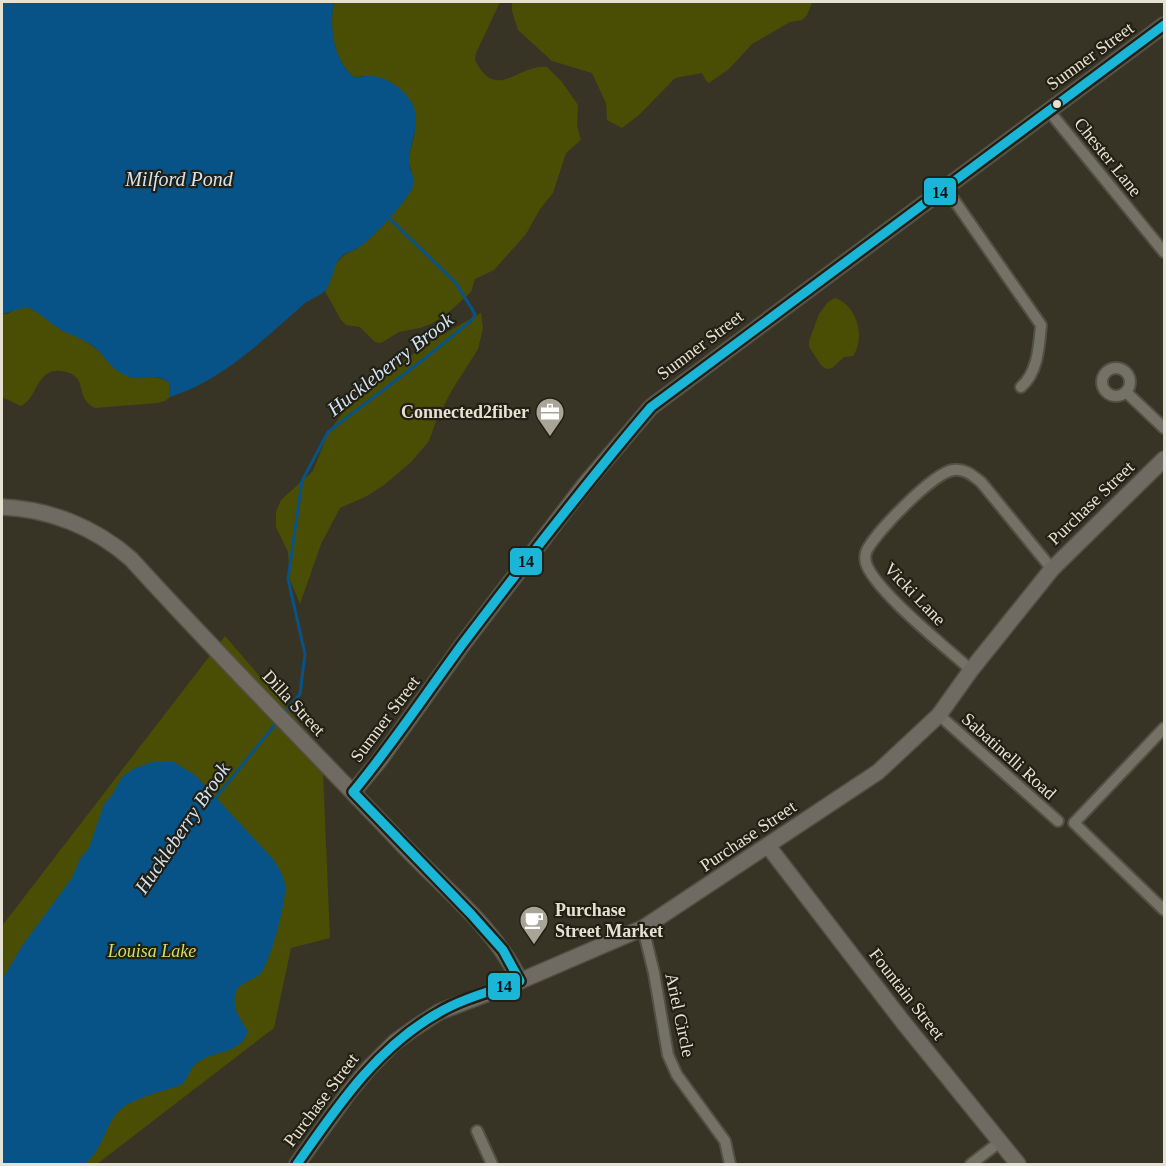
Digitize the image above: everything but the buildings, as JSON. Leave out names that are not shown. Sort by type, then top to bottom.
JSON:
[{"type":"main road","name":"Sumner Street","points":[[353,792],[379,761],[463,644],[586,483],[651,406],[1164,26]]},
{"type":"main road","name":"Purchase Street","points":[[297,1164],[369,1068],[395,1042],[439,1012],[520,981],[644,928],[878,772],[939,715],[971,670],[1052,568],[1164,459]]},
{"type":"main road","name":"Dilla Street","points":[[2,507],[17,508],[65,519],[116,546],[131,559],[280,718],[471,914],[503,950],[520,981]]},
{"type":"main road","name":"Fountain Street","points":[[768,846],[903,1022],[1018,1164]]},
{"type":"street","name":"Chester Lane","points":[[1049,111],[1164,252]]},
{"type":"street","points":[[945,187],[1041,325],[1039,346],[1031,378],[1021,387]]},
{"type":"street","points":[[1126,392],[1164,428]]},
{"type":"street","name":"Vicki Lane","points":[[971,670],[922,627],[874,578],[866,560],[867,551],[894,517],[932,481],[951,470],[965,471],[981,482],[1052,568]]},
{"type":"street","name":"Sabatinelli Road","points":[[939,715],[1058,821]]},
{"type":"street","points":[[1164,728],[1074,823],[1164,910]]},
{"type":"street","name":"Ariel Circle","points":[[644,928],[668,1055],[677,1075],[725,1141],[730,1164]]},
{"type":"street","points":[[477,1131],[492,1164]]},
{"type":"street","points":[[971,1164],[1000,1141]]},
{"type":"green space","points":[[334,2],[500,2],[476,53],[475,60],[483,73],[491,79],[499,80],[536,68],[547,67],[562,82],[578,105],[577,126],[581,140],[566,153],[553,193],[540,209],[526,234],[494,270],[475,279],[471,292],[450,311],[433,323],[399,332],[381,343],[375,342],[360,327],[346,325],[325,291],[339,260],[357,249],[412,173],[408,160],[415,132],[367,76],[354,77],[341,61],[334,42],[332,21]]},
{"type":"green space","points":[[512,2],[812,3],[802,20],[790,22],[752,44],[729,69],[709,83],[702,73],[675,78],[640,114],[622,128],[607,120],[606,103],[592,73],[552,61],[518,30],[512,11]]},
{"type":"green space","points":[[835,298],[849,307],[854,315],[859,340],[853,356],[844,357],[832,368],[826,369],[809,347],[809,341],[819,314],[828,302]]},
{"type":"green space","points":[[20,307],[27,307],[40,313],[62,330],[81,338],[136,378],[153,377],[165,380],[169,383],[170,397],[158,403],[95,408],[88,404],[76,377],[70,373],[53,371],[42,379],[31,397],[21,406],[2,397],[2,314],[7,314]]},
{"type":"green space","points":[[481,313],[483,328],[478,349],[452,390],[436,421],[429,441],[411,462],[384,485],[367,496],[340,508],[321,544],[300,604],[290,580],[288,552],[276,527],[276,512],[281,500],[313,471],[328,433],[345,410],[369,385],[433,340]]},
{"type":"green space","name":"Louisa Lake","points":[[225,636],[322,749],[330,938],[291,948],[274,1028],[97,1164],[2,1164],[2,926]]},
{"type":"water","name":"Milford Pond","points":[[2,2],[334,2],[332,21],[334,42],[347,70],[354,77],[372,76],[388,81],[402,91],[413,105],[416,113],[416,126],[409,161],[414,180],[413,187],[380,229],[364,244],[339,260],[324,292],[304,304],[258,345],[225,370],[189,390],[170,397],[169,383],[159,378],[136,378],[125,375],[115,369],[90,344],[61,330],[32,309],[27,307],[2,314]]},
{"type":"water","name":"Louisa Lake","points":[[172,761],[195,775],[273,859],[284,880],[285,891],[281,915],[265,967],[258,976],[240,986],[236,992],[235,1008],[248,1031],[245,1038],[234,1048],[198,1062],[181,1085],[122,1108],[113,1119],[96,1152],[85,1164],[2,1164],[2,980],[22,946],[72,878],[80,859],[89,848],[104,804],[122,777],[133,769],[152,762]]},
{"type":"waterway","name":"Huckleberry Brook","points":[[284,714],[300,694],[305,654],[288,579],[302,481],[328,432],[424,359],[471,321],[475,315],[455,282],[388,217]]},
{"type":"waterway","name":"Huckleberry Brook","points":[[214,800],[278,721]]},
{"type":"transit line","name":"14","points":[[297,1164],[359,1080],[395,1043],[448,1008],[520,981],[503,950],[353,792],[396,737],[464,642],[556,523],[651,407],[1164,25]]},
{"type":"place","name":"Connected2fiber","points":[[550,438]]},
{"type":"place","name":"Purchase Street Market","points":[[534,946]]}]
